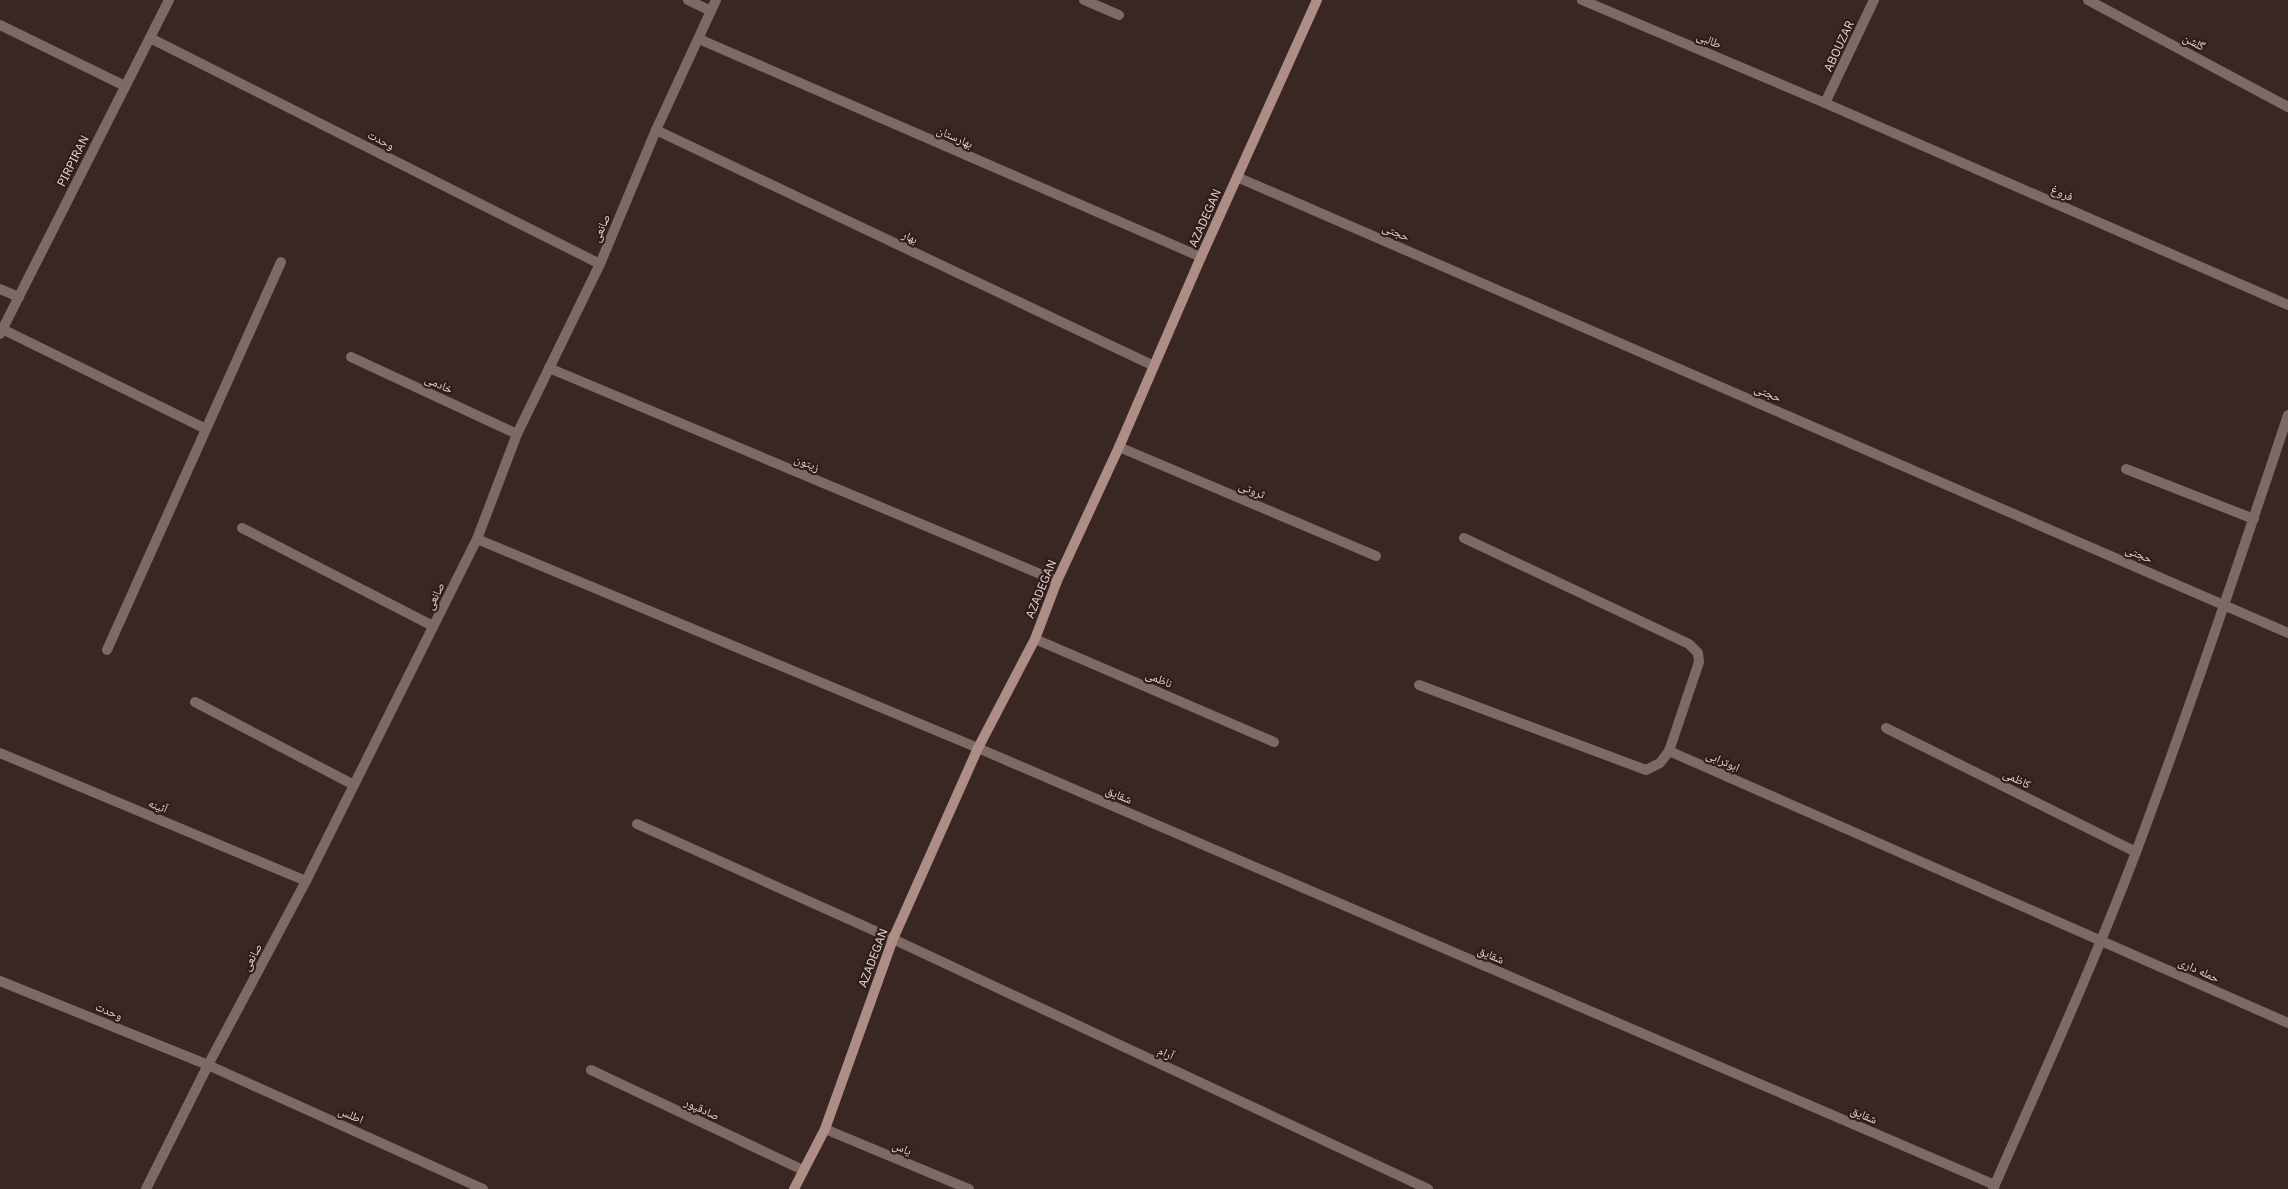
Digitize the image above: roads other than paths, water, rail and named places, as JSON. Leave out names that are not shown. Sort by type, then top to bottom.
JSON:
[{"type":"street","name":"PIRPIRAN","points":[[1,332],[169,0]]},
{"type":"street","points":[[688,0],[711,12]]},
{"type":"street","name":"صانعی","points":[[146,1189],[208,1065],[306,881],[476,539],[517,434],[600,264],[656,130],[716,0]]},
{"type":"street","points":[[1084,0],[1119,15]]},
{"type":"street","name":"AZADEGAN","points":[[794,1189],[825,1129],[893,939],[978,748],[1034,639],[1057,580],[1119,447],[1201,257],[1317,0]]},
{"type":"street","name":"طالبی","points":[[1582,0],[1825,103]]},
{"type":"street","name":"ABOUZAR","points":[[1825,103],[1874,0]]},
{"type":"street","name":"گلشن","points":[[2088,0],[2288,107]]},
{"type":"street","points":[[0,24],[125,86]]},
{"type":"street","name":"وحدت","points":[[150,38],[600,264]]},
{"type":"street","name":"بهارستان","points":[[699,38],[1201,257]]},
{"type":"street","name":"فروغ","points":[[1825,103],[2288,305]]},
{"type":"street","name":"بهار","points":[[656,130],[1154,366]]},
{"type":"street","name":"حجتی","points":[[1237,177],[2288,633]]},
{"type":"street","points":[[107,650],[281,262]]},
{"type":"street","points":[[0,289],[19,297]]},
{"type":"street","points":[[1,332],[206,429]]},
{"type":"street","name":"خادمی","points":[[351,357],[517,434]]},
{"type":"street","name":"زیتون","points":[[548,368],[1057,580]]},
{"type":"street","points":[[1994,1187],[2101,940],[2136,852],[2225,605],[2288,415]]},
{"type":"street","name":"ثروتی","points":[[1119,447],[1376,556]]},
{"type":"street","points":[[2126,469],[2254,519]]},
{"type":"street","points":[[242,528],[434,626]]},
{"type":"street","points":[[1419,685],[1646,770],[1660,763],[1669,751],[1698,662],[1698,653],[1689,644],[1464,538]]},
{"type":"street","name":"شقایق","points":[[476,539],[978,748],[1994,1187]]},
{"type":"street","name":"ناظمی","points":[[1034,639],[1274,742]]},
{"type":"street","points":[[195,702],[354,784]]},
{"type":"street","name":"کاظمی","points":[[1886,728],[2136,852]]},
{"type":"street","name":"ابوترابی","points":[[1669,751],[2101,940]]},
{"type":"street","name":"آئینه","points":[[0,754],[306,881]]},
{"type":"street","name":"آرام","points":[[637,824],[893,939],[1428,1189]]},
{"type":"street","name":"حمله داری","points":[[2101,940],[2288,1023]]},
{"type":"street","name":"وحدت","points":[[0,981],[208,1065]]},
{"type":"street","name":"اطلس","points":[[208,1065],[483,1189]]},
{"type":"street","name":"صادقپور","points":[[591,1070],[803,1170]]},
{"type":"street","name":"یاس","points":[[825,1129],[969,1189]]}]
